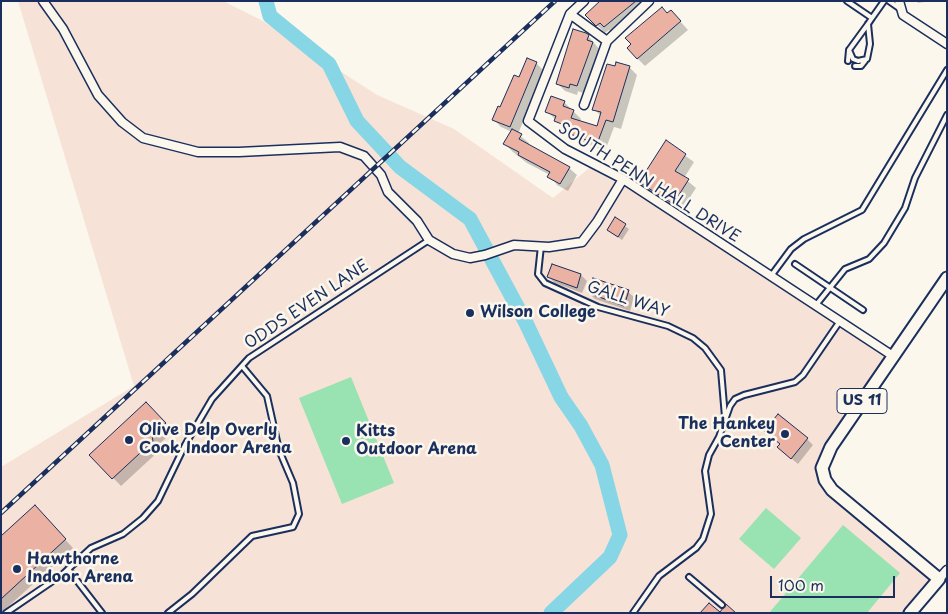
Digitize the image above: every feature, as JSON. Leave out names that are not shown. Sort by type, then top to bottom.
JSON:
[{"type":"main road","name":"US 11","points":[[939,579],[832,490],[824,480],[822,468],[831,447],[947,278]]},
{"type":"main road","points":[[910,613],[939,579]]},
{"type":"street","points":[[44,1],[63,29],[98,95],[122,122],[143,138],[198,152],[340,147],[364,156],[381,175],[388,192],[417,221],[429,240],[453,254],[470,258],[485,255],[509,246],[541,246],[582,242],[598,222],[623,179]]},
{"type":"street","name":"SOUTH PENN HALL DRIVE","points":[[584,1],[570,14],[528,120],[565,149],[623,179],[893,356]]},
{"type":"street","points":[[584,105],[607,41],[649,1]]},
{"type":"street","points":[[899,4],[903,15],[947,44]]},
{"type":"street","points":[[570,14],[607,41]]},
{"type":"street","points":[[939,579],[947,570]]},
{"type":"lane","points":[[847,1],[872,18]]},
{"type":"lane","points":[[848,61],[849,50],[884,1]]},
{"type":"lane","points":[[889,1],[899,4]]},
{"type":"lane","points":[[855,66],[861,66],[867,59],[870,44],[868,24]]},
{"type":"lane","points":[[849,50],[853,59],[862,62],[867,59]]},
{"type":"lane","points":[[771,276],[791,249],[804,239],[862,210],[947,70]]},
{"type":"lane","points":[[816,305],[845,270],[869,259],[884,243],[905,208],[916,178],[947,115]]},
{"type":"lane","name":"ODDS EVEN LANE","points":[[6,613],[68,569],[91,548],[123,534],[144,518],[158,501],[185,445],[212,399],[248,358],[429,240]]},
{"type":"lane","name":"GALL WAY","points":[[541,246],[538,274],[545,283],[598,307],[668,326],[693,338],[705,348],[721,370],[725,419],[709,455],[705,471],[711,514],[703,539],[696,548],[659,576],[632,613]]},
{"type":"lane","points":[[795,264],[863,310]]},
{"type":"lane","points":[[725,419],[735,399],[795,382],[803,376],[840,321]]},
{"type":"lane","points":[[168,613],[192,594],[252,536],[293,527],[299,514],[293,483],[279,450],[267,396],[242,366]]},
{"type":"lane","points":[[68,569],[102,613]]},
{"type":"lane","points":[[688,577],[722,605]]},
{"type":"shaded area","name":"Wilson College","points":[[18,1],[223,1],[261,20],[377,95],[454,129],[553,198],[594,164],[893,356],[831,447],[823,474],[939,579],[910,613],[1,613],[1,467],[134,386]]},
{"type":"green space","name":"Kitts Outdoor Arena","points":[[351,377],[394,483],[342,504],[299,398]]},
{"type":"green space","points":[[766,508],[801,538],[774,569],[739,539]]},
{"type":"green space","points":[[843,525],[900,573],[867,613],[769,613]]},
{"type":"building","points":[[600,1],[636,1],[604,27],[600,23],[596,26],[585,15]]},
{"type":"building","points":[[662,7],[667,13],[671,10],[681,21],[637,59],[627,48],[631,44],[625,38]]},
{"type":"building","points":[[573,29],[586,33],[589,35],[587,40],[593,42],[577,86],[570,84],[569,88],[556,84]]},
{"type":"building","points":[[527,58],[537,62],[510,127],[492,120],[514,75],[519,77]]},
{"type":"building","points":[[616,62],[630,66],[613,122],[606,120],[597,144],[565,132],[567,126],[554,121],[556,116],[545,112],[551,96],[565,101],[563,106],[574,110],[571,118],[597,126],[601,112],[592,110],[607,64],[615,66]]},
{"type":"building","points":[[512,129],[522,134],[519,139],[570,167],[560,184],[547,177],[550,172],[518,155],[519,152],[503,144]]},
{"type":"building","points":[[666,140],[686,154],[675,171],[689,179],[673,204],[639,182]]},
{"type":"building","points":[[615,217],[626,224],[618,237],[607,230]]},
{"type":"building","points":[[552,264],[581,274],[577,288],[547,277]]},
{"type":"building","points":[[593,278],[629,290],[624,306],[588,293]]},
{"type":"building","name":"Olive Delp Overly Cook Indoor Arena","points":[[146,402],[166,423],[152,435],[153,441],[112,479],[89,455]]},
{"type":"building","name":"The Hankey Center","points":[[778,414],[808,438],[791,459],[777,447],[780,444],[764,431]]},
{"type":"building","name":"Hawthorne Indoor Arena","points":[[35,505],[66,539],[1,599],[1,536]]},
{"type":"building","points":[[709,603],[720,612],[726,604],[736,613],[700,613]]},
{"type":"waterway","points":[[266,1],[270,16],[329,64],[357,121],[400,167],[470,219],[526,323],[561,397],[581,426],[602,465],[620,535],[610,557],[551,613]]},
{"type":"railway","points":[[1,513],[555,1]]},
{"type":"place","name":"Wilson College","points":[[470,313]]},
{"type":"place","name":"The Hankey Center","points":[[785,434]]},
{"type":"place","name":"Olive Delp Overly Cook Indoor Arena","points":[[129,440]]},
{"type":"place","name":"Kitts Outdoor Arena","points":[[346,441]]},
{"type":"place","name":"Hawthorne Indoor Arena","points":[[17,569]]}]
